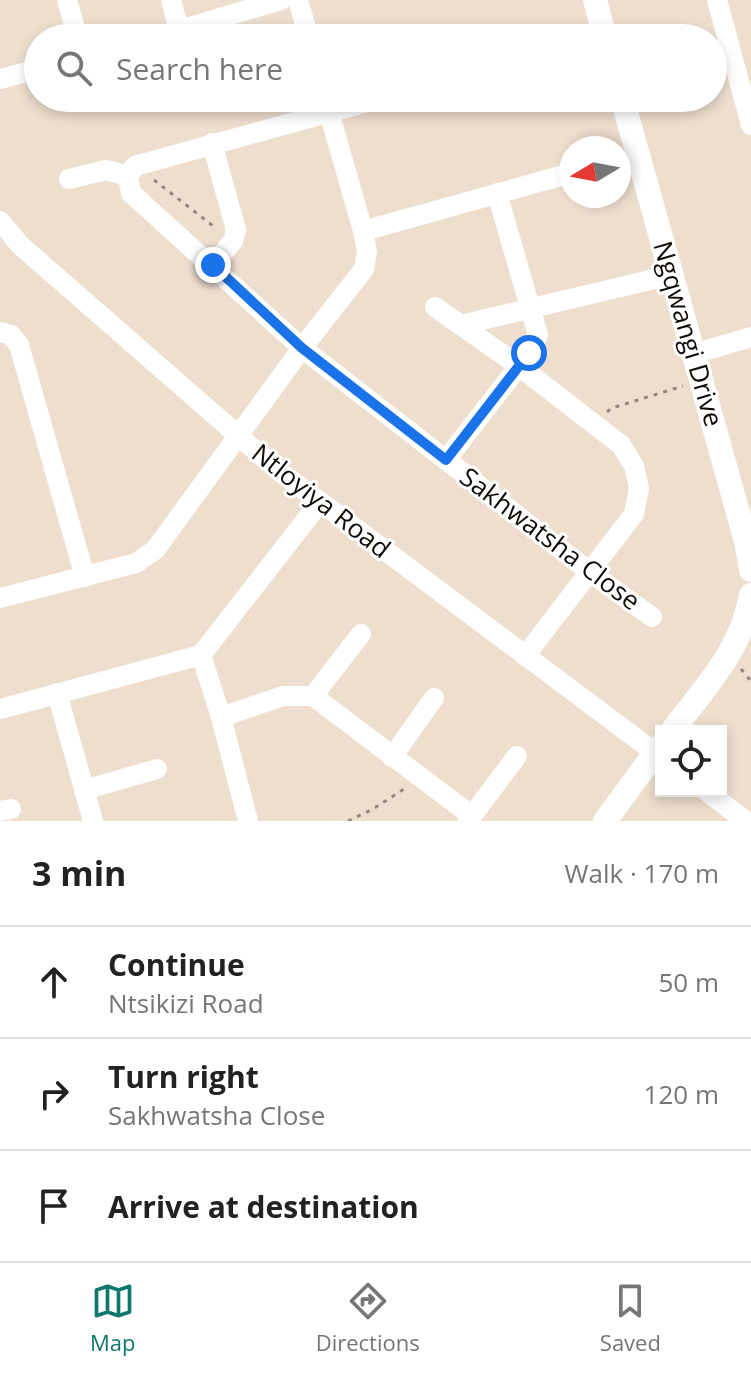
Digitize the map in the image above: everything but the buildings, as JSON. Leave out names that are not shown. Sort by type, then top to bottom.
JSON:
[{"type":"street","points":[[67,0],[74,24]]},
{"type":"street","points":[[171,0],[177,24]]},
{"type":"street","points":[[199,24],[281,0]]},
{"type":"street","points":[[298,0],[305,24]]},
{"type":"street","points":[[595,0],[601,24]]},
{"type":"street","points":[[717,0],[724,24]]},
{"type":"street","points":[[727,37],[751,125]]},
{"type":"street","points":[[0,79],[24,73]]},
{"type":"street","points":[[69,179],[106,170],[132,171],[306,112]]},
{"type":"street","points":[[0,598],[136,563],[155,550],[302,348],[364,269],[367,252],[363,231],[329,112]]},
{"type":"street","name":"Ngqwangi Drive","points":[[623,112],[626,136]]},
{"type":"street","points":[[212,143],[236,230],[233,241],[213,265]]},
{"type":"street","name":"Ngqwangi Drive","points":[[631,164],[671,275],[746,541],[751,570]]},
{"type":"street","name":"Sakhwatsha Close","points":[[132,171],[131,193],[302,348],[652,617]]},
{"type":"street","points":[[363,231],[559,176]]},
{"type":"street","points":[[446,460],[519,366],[538,335],[497,193]]},
{"type":"street","name":"Ntloyiya Road","points":[[0,221],[20,245],[239,436],[320,502],[655,749]]},
{"type":"street","points":[[461,325],[671,275]]},
{"type":"street","points":[[435,307],[596,425],[621,445],[634,466],[639,488],[634,514],[525,656]]},
{"type":"street","points":[[0,332],[11,335],[19,345],[85,577]]},
{"type":"street","points":[[693,354],[751,337]]},
{"type":"street","points":[[0,709],[201,655],[320,502]]},
{"type":"street","points":[[677,725],[728,658],[746,623],[751,595]]},
{"type":"street","points":[[313,696],[361,634]]},
{"type":"street","points":[[201,655],[248,821]]},
{"type":"street","points":[[57,693],[93,821]]},
{"type":"street","points":[[221,717],[283,696],[313,696],[470,818],[517,756]]},
{"type":"street","points":[[392,757],[434,698]]},
{"type":"street","points":[[605,821],[655,757]]},
{"type":"street","points":[[84,790],[157,769]]},
{"type":"street","points":[[714,797],[746,821]]},
{"type":"path","points":[[132,171],[233,241]]},
{"type":"path","points":[[596,425],[612,408],[690,384]]},
{"type":"path","points":[[736,666],[751,681]]},
{"type":"path","points":[[348,821],[401,791],[417,776]]},
{"type":"route","points":[[213,265],[302,348],[446,460],[529,353]]}]
